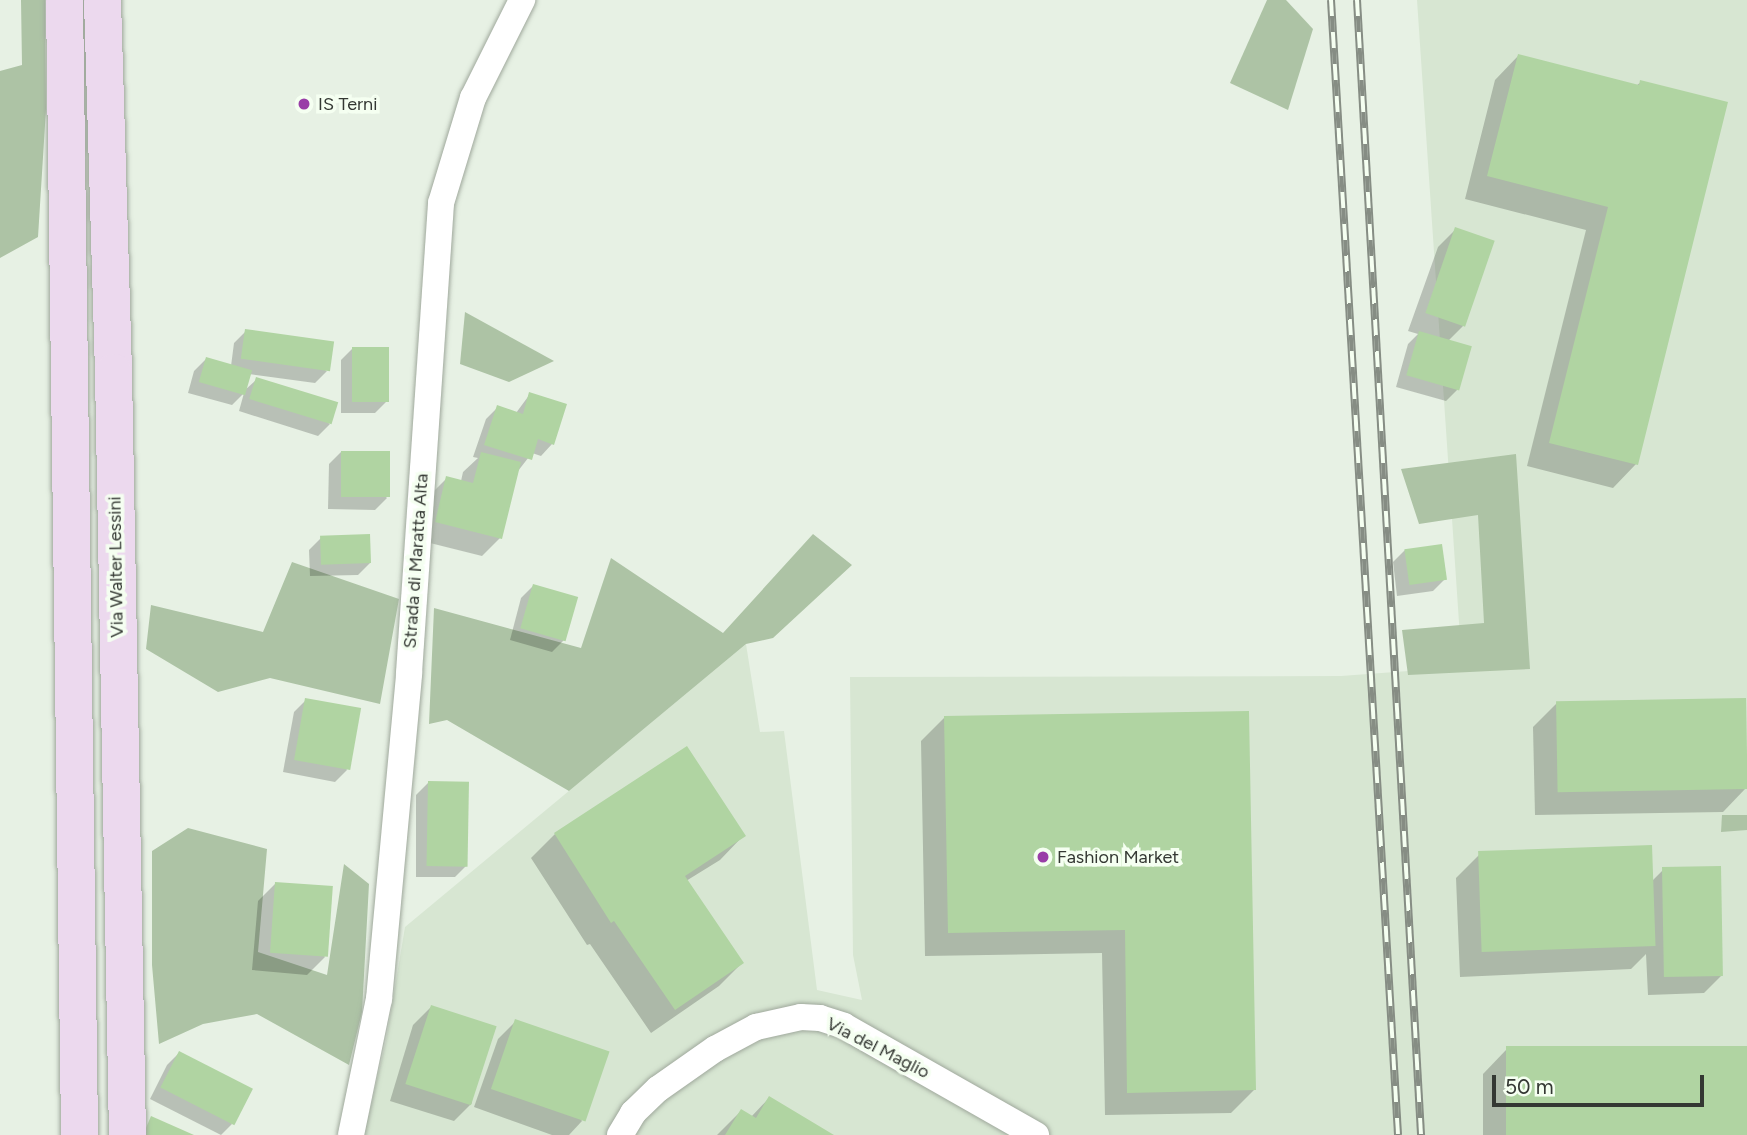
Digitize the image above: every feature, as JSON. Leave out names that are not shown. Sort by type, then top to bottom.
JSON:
[{"type":"main road","points":[[64,0],[79,1135]]},
{"type":"main road","name":"Via Walter Lessini","points":[[102,0],[113,372],[127,1135]]},
{"type":"street","name":"Strada di Maratta Alta","points":[[351,1135],[379,999],[409,673],[441,203],[473,99],[522,0]]},
{"type":"street","name":"Via del Maglio","points":[[620,1135],[633,1114],[658,1088],[715,1049],[757,1027],[801,1017],[820,1018],[844,1026],[1036,1135]]},
{"type":"shaded area","points":[[21,0],[45,0],[46,109],[38,237],[0,258],[0,71],[22,65]]},
{"type":"shaded area","points":[[1267,0],[1286,0],[1313,29],[1288,110],[1230,83]]},
{"type":"shaded area","points":[[1417,0],[1747,0],[1747,1135],[364,1135],[386,1041],[405,927],[746,644],[760,732],[784,731],[817,990],[862,1000],[853,955],[850,677],[1341,676],[1462,667]]},
{"type":"shaded area","points":[[465,312],[554,361],[509,382],[460,364]]},
{"type":"shaded area","points":[[1516,454],[1530,669],[1408,675],[1402,630],[1484,623],[1478,515],[1419,524],[1401,469]]},
{"type":"shaded area","points":[[813,534],[852,565],[773,638],[746,644],[569,791],[447,720],[429,724],[434,608],[581,648],[611,558],[723,633]]},
{"type":"shaded area","points":[[292,562],[399,599],[380,704],[270,678],[218,692],[146,649],[151,605],[263,632]]},
{"type":"shaded area","points":[[1722,815],[1747,815],[1747,830],[1721,832]]},
{"type":"shaded area","points":[[188,828],[267,849],[258,952],[327,975],[344,864],[369,884],[362,1012],[349,1065],[257,1014],[203,1024],[159,1044],[152,965],[152,851]]},
{"type":"building","points":[[1518,54],[1639,85],[1640,80],[1728,102],[1638,465],[1549,443],[1608,207],[1487,176]]},
{"type":"building","points":[[1455,227],[1495,241],[1465,327],[1425,313]]},
{"type":"building","points":[[245,329],[334,342],[330,371],[241,359]]},
{"type":"building","points":[[1419,331],[1472,346],[1459,390],[1406,375]]},
{"type":"building","points":[[352,347],[389,347],[389,402],[352,402]]},
{"type":"building","points":[[206,357],[252,370],[245,395],[199,382]]},
{"type":"building","points":[[256,377],[338,402],[332,424],[249,399]]},
{"type":"building","points":[[529,392],[567,404],[554,445],[538,439],[532,460],[484,445],[497,405],[523,414]]},
{"type":"building","points":[[341,451],[390,451],[390,497],[341,497]]},
{"type":"building","points":[[481,452],[521,462],[502,539],[435,522],[446,476],[473,483]]},
{"type":"building","points":[[370,534],[371,563],[321,565],[320,536]]},
{"type":"building","points":[[1442,544],[1447,580],[1409,585],[1404,549]]},
{"type":"building","points":[[533,584],[578,597],[565,641],[520,628]]},
{"type":"building","points":[[305,698],[361,708],[350,770],[294,760]]},
{"type":"building","points":[[1746,698],[1747,789],[1558,792],[1556,701]]},
{"type":"building","points":[[1249,711],[1256,1090],[1127,1093],[1125,930],[948,933],[944,716]]},
{"type":"building","points":[[687,746],[746,836],[685,876],[744,963],[675,1010],[614,921],[611,923],[554,833]]},
{"type":"building","points":[[428,781],[469,782],[468,867],[427,866]]},
{"type":"building","points":[[1652,845],[1656,946],[1482,952],[1478,851]]},
{"type":"building","points":[[1721,866],[1723,976],[1664,977],[1662,867]]},
{"type":"building","points":[[275,882],[333,886],[328,957],[270,953]]},
{"type":"building","points":[[431,1005],[497,1026],[471,1105],[405,1084]]},
{"type":"building","points":[[515,1019],[610,1052],[585,1122],[491,1089]]},
{"type":"building","points":[[1506,1046],[1747,1046],[1747,1135],[1506,1135]]},
{"type":"building","points":[[179,1051],[253,1089],[234,1125],[160,1088]]},
{"type":"building","points":[[769,1096],[834,1135],[725,1135],[741,1109],[756,1118]]},
{"type":"building","points":[[151,1116],[194,1135],[143,1135]]},
{"type":"railway","points":[[1331,0],[1398,1135]]},
{"type":"railway","points":[[1357,0],[1421,1135]]},
{"type":"place","name":"IS Terni","points":[[304,104]]},
{"type":"place","name":"Fashion Market","points":[[1043,857]]}]
